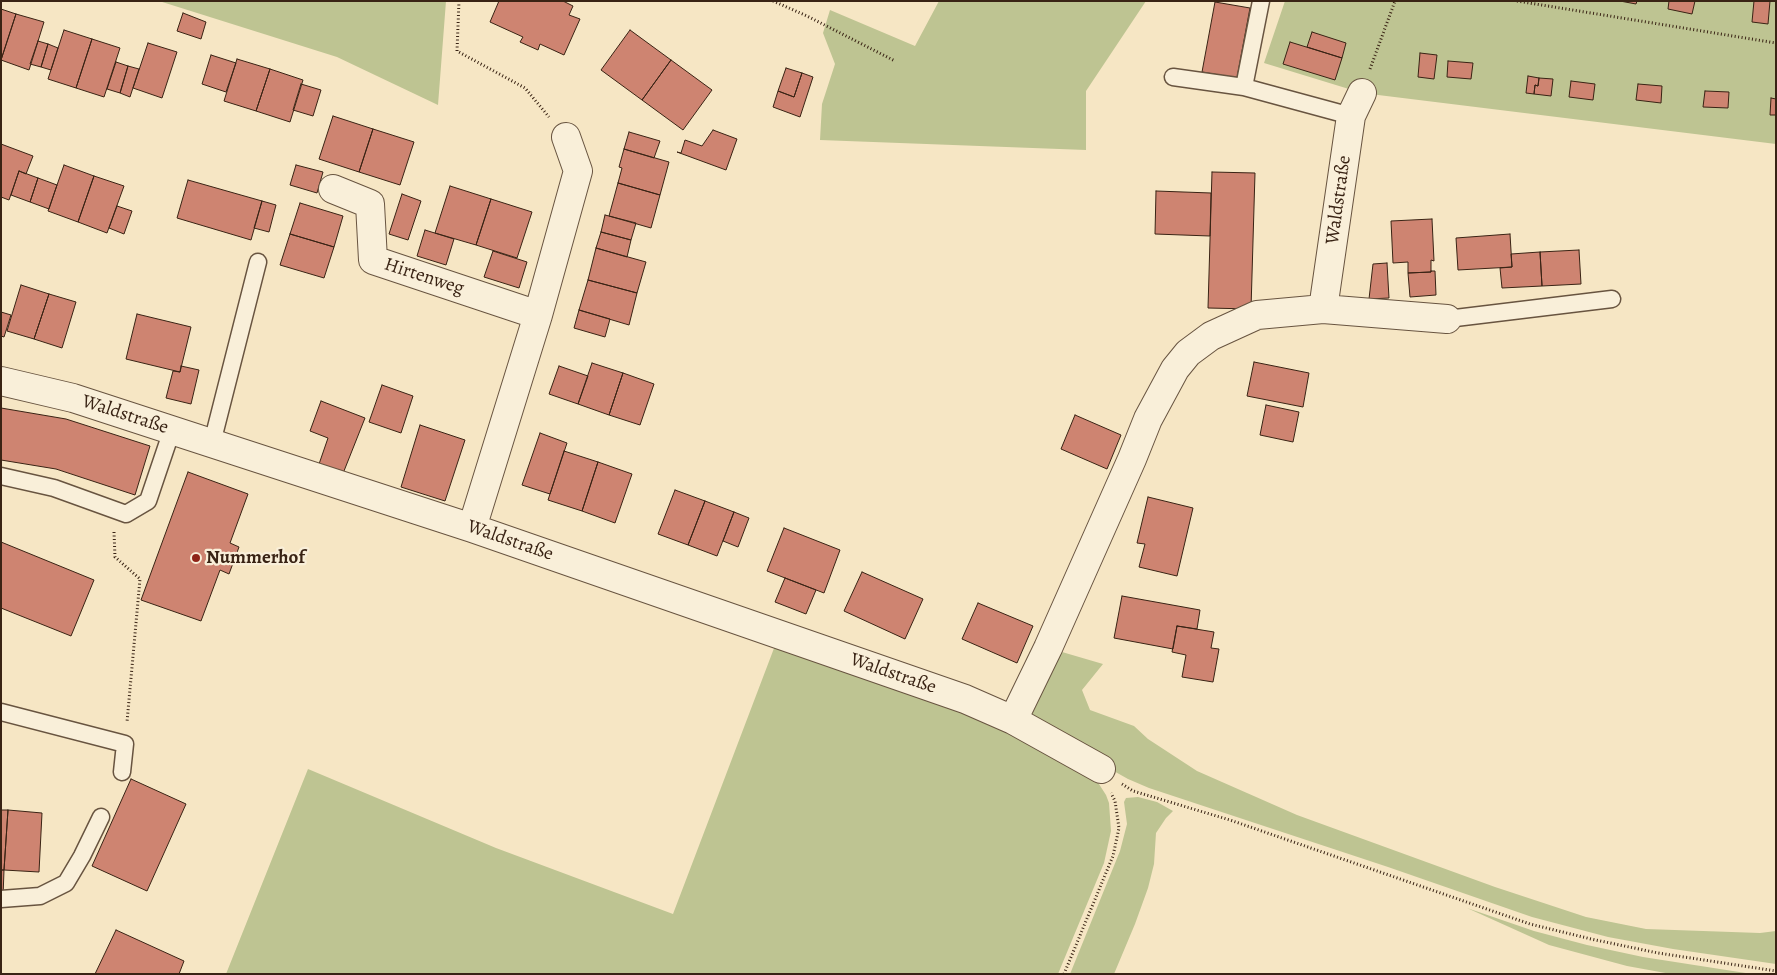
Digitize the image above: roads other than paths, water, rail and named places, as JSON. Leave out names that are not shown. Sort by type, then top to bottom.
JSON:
[{"type":"street","name":"Waldstraße","points":[[1323,309],[1356,105]]},
{"type":"street","points":[[472,528],[538,315],[578,170],[566,137]]},
{"type":"street","name":"Hirtenweg","points":[[333,189],[370,204],[373,260],[538,315]]},
{"type":"street","points":[[1013,720],[1056,630],[1148,419],[1175,369],[1188,353],[1211,336],[1257,315],[1323,309],[1447,319]]},
{"type":"street","name":"Waldstraße","points":[[1,381],[73,398],[472,528],[965,699],[1013,720],[1101,769]]},
{"type":"lane","points":[[1244,87],[1261,1]]},
{"type":"lane","points":[[1173,76],[1356,105]]},
{"type":"lane","points":[[212,443],[258,262]]},
{"type":"lane","points":[[1447,319],[1612,299]]},
{"type":"lane","points":[[1,476],[54,488],[126,514],[148,501],[172,430]]},
{"type":"lane","points":[[1,712],[125,744],[122,772]]},
{"type":"lane","points":[[1,899],[40,896],[66,883],[101,817]]},
{"type":"place","name":"Nummerhof","points":[[196,558]]}]
